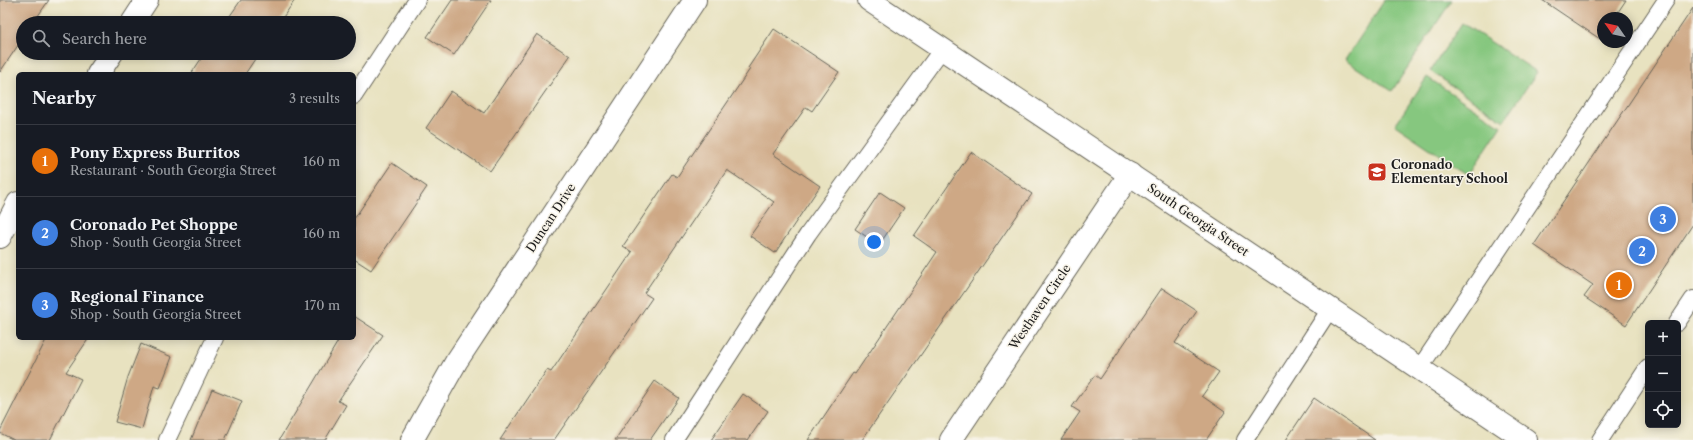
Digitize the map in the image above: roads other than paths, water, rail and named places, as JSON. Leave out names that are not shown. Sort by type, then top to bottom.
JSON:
[{"type":"street","points":[[137,16],[147,0]]},
{"type":"street","name":"Duncan Drive","points":[[412,440],[456,362],[695,0]]},
{"type":"street","name":"South Georgia Street","points":[[870,0],[1526,440]]},
{"type":"street","points":[[99,72],[107,60]]},
{"type":"street","name":"Westhaven Circle","points":[[951,440],[1130,174]]},
{"type":"street","points":[[0,237],[16,207]]},
{"type":"lane","points":[[356,93],[417,0]]},
{"type":"lane","points":[[1419,369],[1666,0]]},
{"type":"lane","points":[[674,440],[808,234],[942,49]]},
{"type":"lane","points":[[1679,320],[1693,299]]},
{"type":"lane","points":[[1245,440],[1330,309]]},
{"type":"lane","points":[[167,440],[214,340]]},
{"type":"lane","points":[[1600,440],[1645,372]]},
{"type":"place","name":"Coronado Elementary School","points":[[1377,172]]},
{"type":"place","name":"Regional Finance","points":[[1663,219]]},
{"type":"place","name":"Coronado Pet Shoppe","points":[[1642,251]]},
{"type":"place","name":"Pony Express Burritos","points":[[1619,285]]}]
